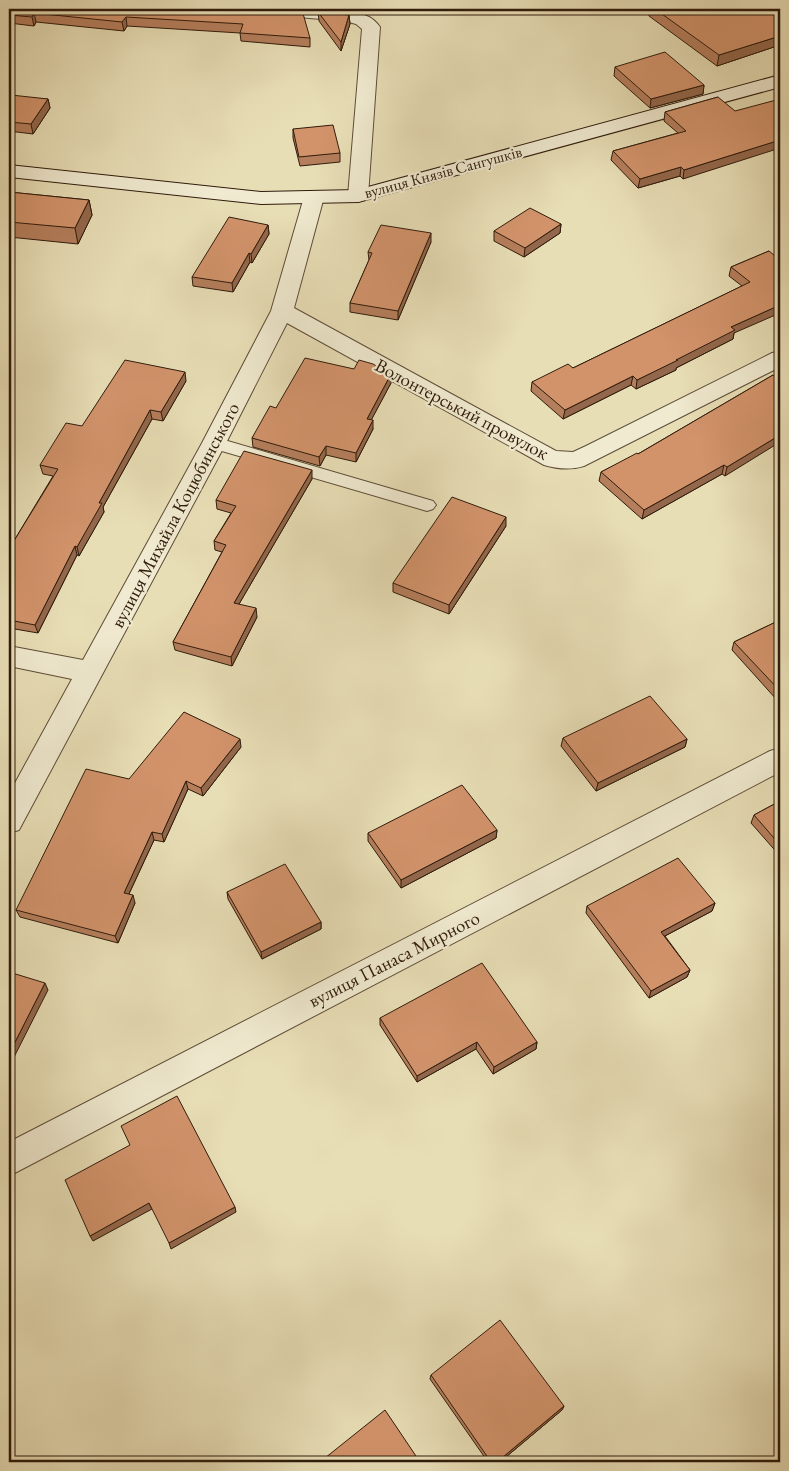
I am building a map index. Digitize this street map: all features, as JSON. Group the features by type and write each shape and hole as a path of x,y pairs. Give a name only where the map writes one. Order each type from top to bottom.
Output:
{"street":[{"path":"262,9 345,16 362,20 371,27 358,196"},
{"name":"вулиця Князів Сангушків","path":"9,171 261,198 358,196 780,81"},
{"name":"вулиця Михайла Коцюбинського","path":"9,821 214,443 282,311 314,197"},
{"name":"Волонтерський провулок","path":"282,311 552,459 576,460 780,358"},
{"path":"9,656 90,672"},
{"name":"вулиця Панаса Мирного","path":"9,1160 780,759"}],"lane":[{"path":"214,443 427,505"}],"building":[{"path":"9,9 302,10 310,38 240,33 243,24 126,17 122,22 34,13 32,17 9,15"},
{"path":"655,9 780,9 780,36 719,55"},
{"path":"318,12 349,15 341,42"},
{"path":"665,52 704,85 651,99 615,67"},
{"path":"11,95 48,99 31,124 9,122 9,97"},
{"path":"718,97 735,111 780,99 780,140 684,170 681,167 640,179 613,151 686,131 665,112"},
{"path":"333,125 340,153 299,157 293,129"},
{"path":"9,192 89,200 75,228 9,222"},
{"path":"530,208 561,224 525,248 494,231"},
{"path":"229,217 268,225 232,283 192,277"},
{"path":"381,225 431,233 398,311 350,303 372,253 368,252"},
{"path":"769,251 780,260 780,305 731,327 735,330 637,380 633,376 565,410 532,382 568,364 573,368 750,282 731,267"},
{"path":"305,358 354,369 359,360 373,364 391,374 367,419 373,420 356,453 326,446 319,457 252,438 270,406 276,408"},
{"path":"125,360 185,372 161,412 150,410 99,503 102,503 77,547 75,546 35,625 9,620 9,549 58,469 40,465 66,423 82,426"},
{"path":"773,375 777,378 780,376 780,435 727,467 724,465 644,510 601,472 638,454"},
{"path":"244,451 312,470 234,603 256,608 231,657 173,642 226,545 214,541 236,506 216,500"},
{"path":"452,497 506,517 449,605 393,583"},
{"path":"780,620 780,691 734,642"},
{"path":"650,696 687,739 598,783 563,738"},
{"path":"184,712 240,739 201,788 186,781 162,834 152,832 124,893 133,895 115,936 16,910 86,769 129,779"},
{"path":"462,785 497,830 401,880 368,833"},
{"path":"780,801 780,845 754,815"},
{"path":"678,858 715,903 661,932 690,970 651,991 587,906"},
{"path":"285,864 321,922 261,952 227,892"},
{"path":"482,963 537,1042 494,1067 477,1042 417,1076 380,1018"},
{"path":"9,972 45,983 9,1054"},
{"path":"177,1096 235,1207 169,1243 149,1203 90,1236 65,1180 130,1145 121,1126"},
{"path":"500,1320 564,1406 497,1462 491,1462 431,1375"},
{"path":"385,1410 420,1462 320,1462"}]}
